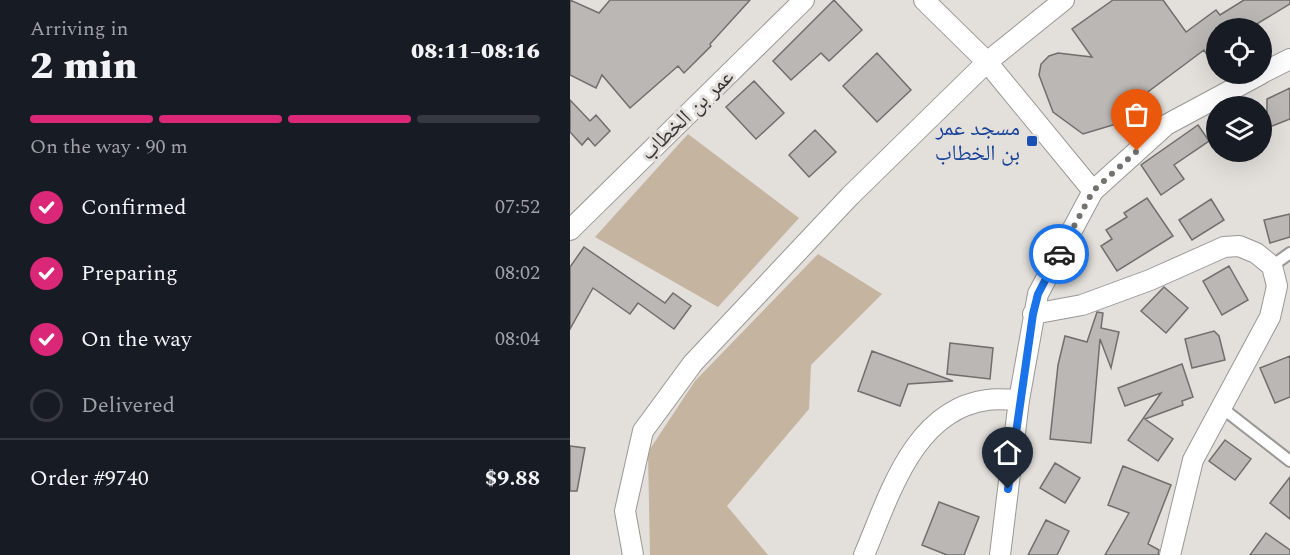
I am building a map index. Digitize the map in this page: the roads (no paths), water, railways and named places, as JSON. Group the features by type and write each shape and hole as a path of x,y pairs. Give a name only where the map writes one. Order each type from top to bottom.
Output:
{"street":[{"name":"عمر بن الخطاب","path":"570,230 804,0"},
{"path":"924,0 987,62 1093,191"},
{"path":"633,555 625,512 643,431 693,363 850,196 987,62 1064,0"},
{"path":"1272,67 1290,58"},
{"path":"1000,555 1019,400 1038,294 1093,191 1166,125 1241,84"},
{"path":"1033,314 1082,305 1150,280 1224,247 1239,246 1256,253 1272,266 1277,286 1270,317 1193,460 1170,555"},
{"path":"864,555 897,477 926,432 952,412 986,400 1019,400"}],"lane":[{"path":"1272,266 1290,253"},
{"path":"1222,408 1290,461"}],"place":[{"name":"مسجد عمر بن الخطاب","path":"1032,141"}]}
